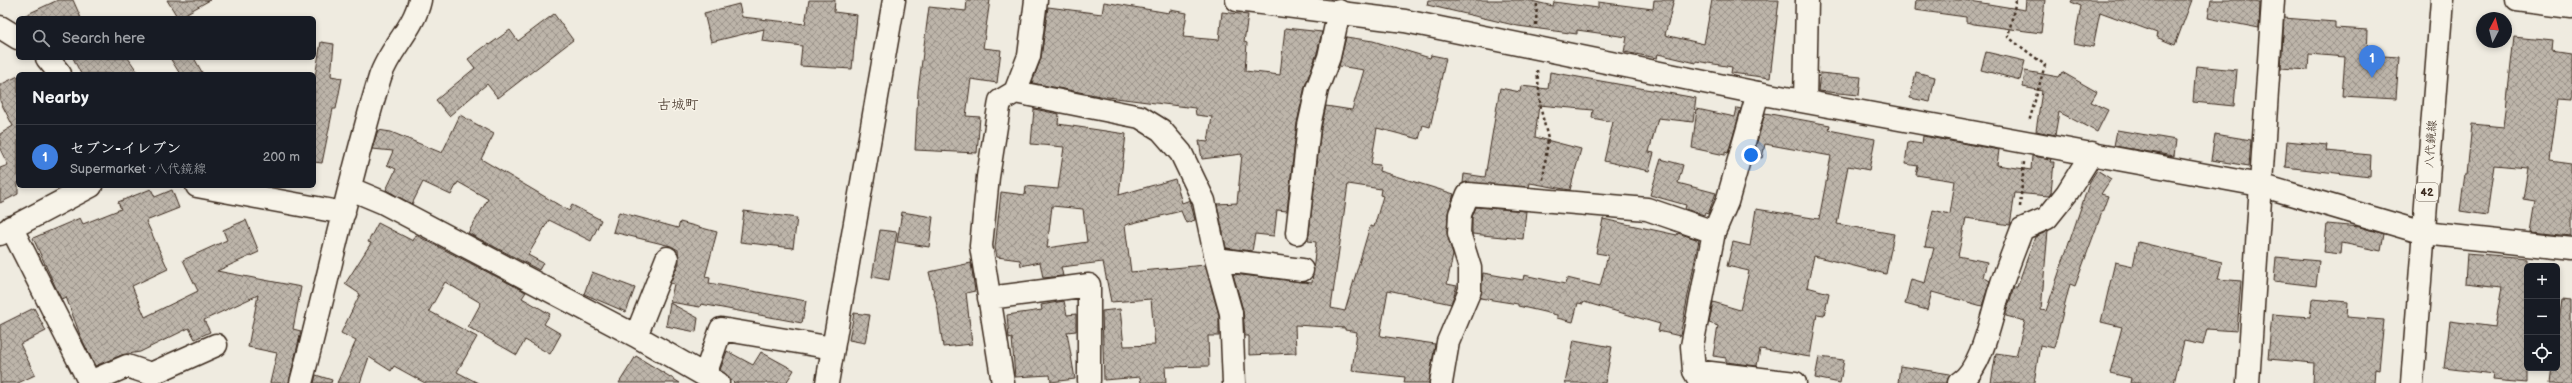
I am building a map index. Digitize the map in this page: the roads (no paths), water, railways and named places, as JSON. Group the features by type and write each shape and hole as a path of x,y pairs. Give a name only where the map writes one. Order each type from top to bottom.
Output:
{"street":[{"path":"301,383 351,189 367,120 381,74 417,15 420,0"},
{"path":"827,383 894,0"},
{"path":"1003,383 981,246 988,177 1000,101 1015,92 1029,56 1036,0"},
{"path":"1239,0 1339,11 1405,21 1758,93 2260,185 2424,232 2572,249"},
{"path":"1805,101 1807,0"},
{"path":"2248,383 2273,0"},
{"name":"八代鏡線","path":"2412,383 2442,0"},
{"path":"2517,0 2572,6"},
{"path":"1297,233 1309,126 1318,89 1329,57 1339,11"},
{"path":"0,26 16,37"},
{"path":"49,60 58,72"},
{"path":"1015,92 1140,117 1161,130 1181,153 1204,201 1216,259 1230,313 1234,383"},
{"path":"1758,93 1727,202 1714,232 1692,346 1698,377 1795,383"},
{"path":"1959,383 1966,379 1982,350 2001,287 2022,229 2047,218 2067,193 2092,153"},
{"path":"87,188 6,230 90,382 127,366 151,374 216,345"},
{"path":"208,188 344,213"},
{"path":"351,189 382,202 636,336 711,379 722,329 833,348"},
{"path":"1442,383 1448,342 1470,290 1470,268 1459,233 1460,214 1468,194 1647,209 1714,232"},
{"path":"636,336 667,258"},
{"path":"1216,259 1302,270"},
{"path":"990,298 1088,285 1089,381"}],"place":[{"name":"セブン-イレブン","path":"2372,78"}],"district":[{"name":"古城町","path":"678,104"}]}
